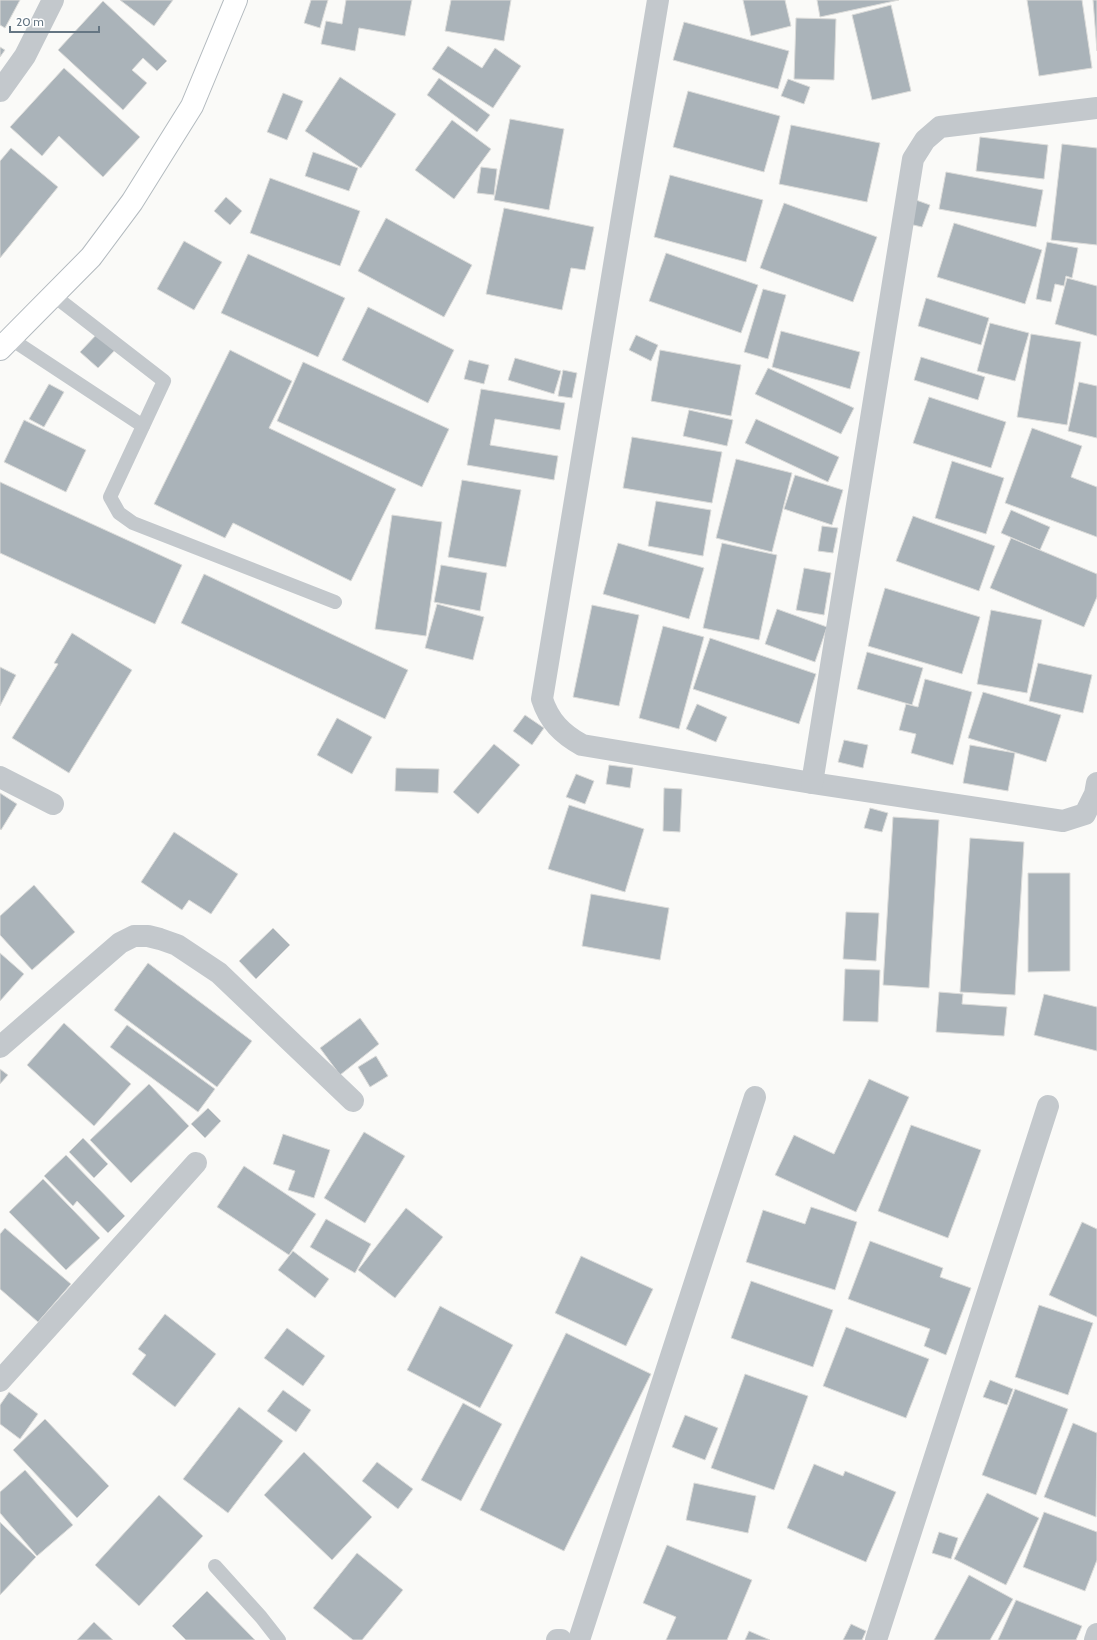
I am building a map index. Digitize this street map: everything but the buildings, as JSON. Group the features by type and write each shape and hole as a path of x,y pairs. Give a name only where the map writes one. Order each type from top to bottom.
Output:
{"main road":[{"path":"6,344 91,257 132,202 192,106 236,0"}],"street":[{"path":"0,91 25,56 53,0"},
{"path":"658,0 542,700 547,713 567,737 582,744 812,783 1063,821 1085,814 1095,794 1097,783"},
{"path":"812,783 913,159 925,140 940,127 1097,108"},
{"path":"0,777 53,804"},
{"path":"0,1047 120,943 134,936 148,936 177,945 219,973 353,1101"},
{"path":"579,1640 755,1097"},
{"path":"876,1640 1048,1106"},
{"path":"0,1381 196,1163"},
{"path":"1095,1640 1097,1634"}],"lane":[{"path":"53,295 164,381 110,497 119,513 134,523 335,602"},
{"path":"6,344 143,426"},
{"path":"215,1566 279,1640"}]}
